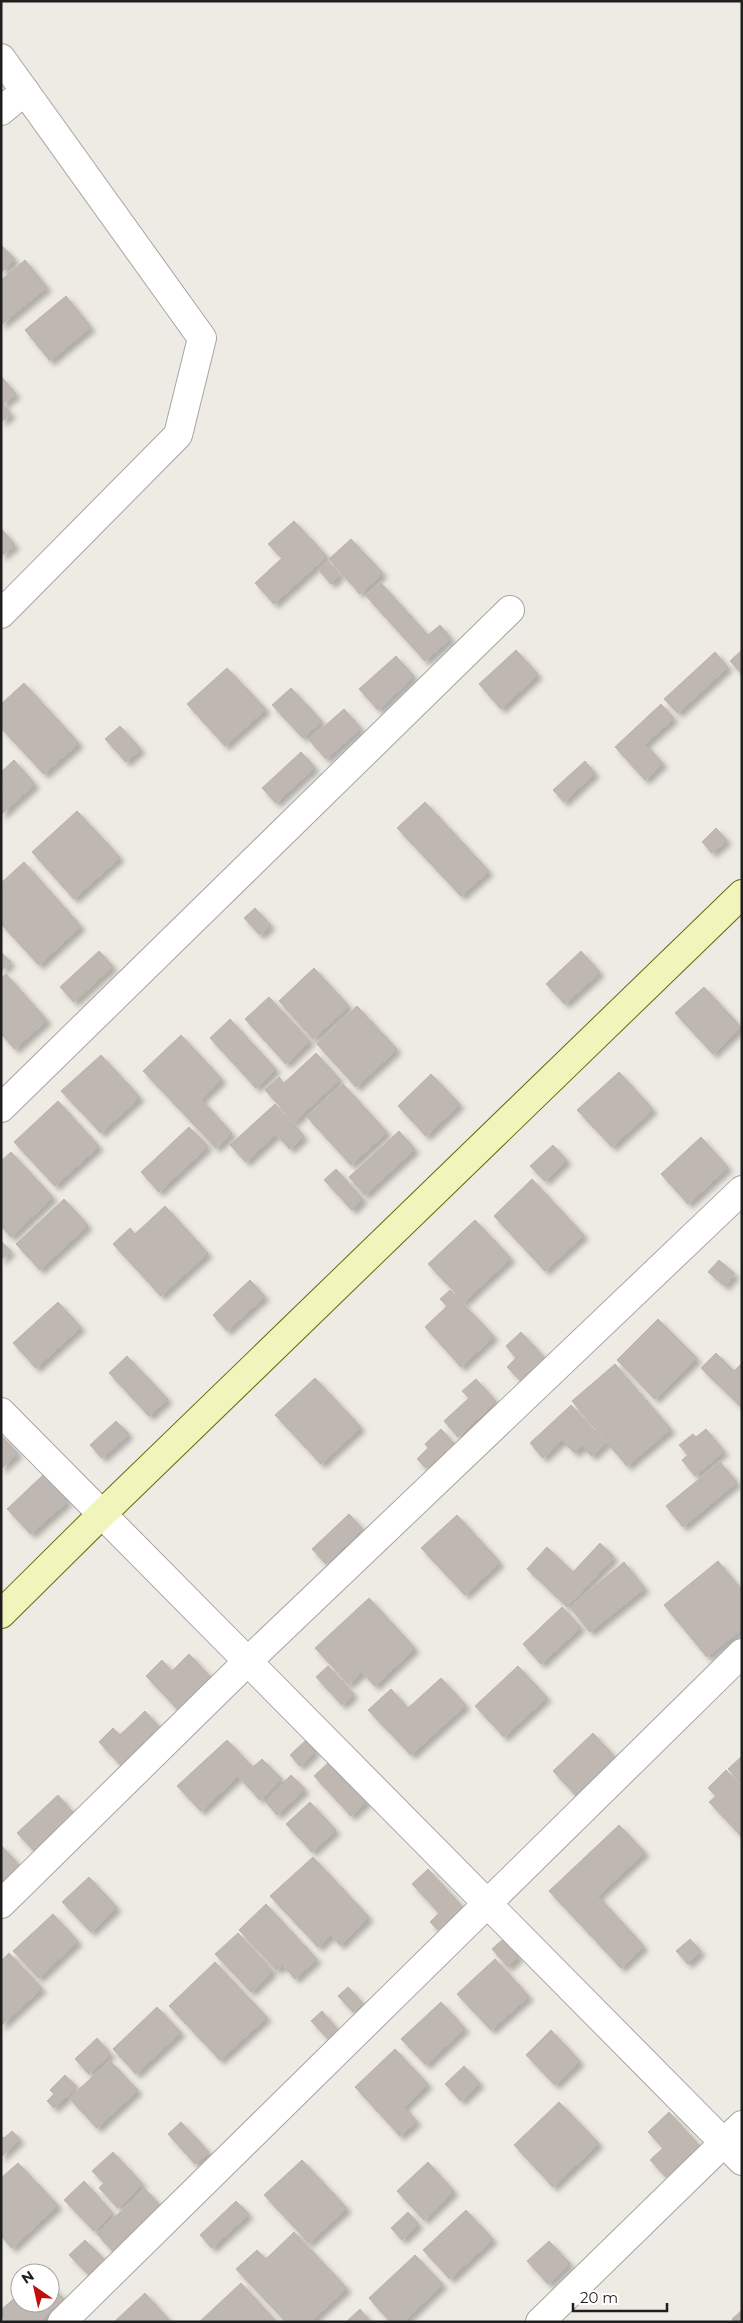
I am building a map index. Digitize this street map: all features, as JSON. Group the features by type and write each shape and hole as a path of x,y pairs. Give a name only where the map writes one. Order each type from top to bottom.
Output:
{"street":[{"path":"1,58 202,338 178,435 1,614"},
{"path":"1,112 25,91"},
{"path":"1,1108 510,610"},
{"path":"1,1614 742,894"},
{"path":"1,1904 248,1661 742,1190"},
{"path":"1,1412 487,1903 732,2133 742,2161"},
{"path":"62,2322 742,1653"},
{"path":"540,2322 732,2133"}],"building":[{"path":"1,245 15,259 1,273"},
{"path":"25,260 47,287 1,325 1,280"},
{"path":"66,296 91,327 50,361 25,330"},
{"path":"1,376 16,394 3,404 11,414 1,422"},
{"path":"294,521 327,556 274,604 255,583 282,558 268,544"},
{"path":"1,528 15,545 1,556"},
{"path":"351,539 383,573 360,594 329,559"},
{"path":"327,560 340,575 331,584 318,569"},
{"path":"381,583 428,635 440,625 451,638 425,661 366,596"},
{"path":"516,650 538,674 501,709 479,684"},
{"path":"742,650 742,674 730,661"},
{"path":"715,652 728,667 678,713 664,699"},
{"path":"396,656 414,676 378,710 359,689"},
{"path":"227,668 266,709 225,746 187,704"},
{"path":"24,683 79,743 44,774 1,728 1,704"},
{"path":"291,688 322,721 303,738 272,705"},
{"path":"661,704 674,718 645,744 663,763 645,780 615,747"},
{"path":"344,709 361,728 326,759 309,740"},
{"path":"120,726 141,749 126,762 105,739"},
{"path":"301,752 315,767 276,803 262,788"},
{"path":"14,760 35,784 1,815 3,785 1,772"},
{"path":"585,761 595,773 564,802 553,790"},
{"path":"425,802 489,871 461,896 397,828"},
{"path":"77,811 120,857 74,899 32,852"},
{"path":"716,828 727,840 712,853 702,842"},
{"path":"24,862 81,926 39,965 1,924 1,883"},
{"path":"255,908 271,925 260,935 244,918"},
{"path":"99,951 113,966 74,1002 60,987"},
{"path":"581,951 600,972 565,1004 546,984"},
{"path":"1,952 11,962 1,971"},
{"path":"314,968 349,1006 313,1039 279,1001"},
{"path":"6,974 47,1020 15,1049 1,1034 1,978"},
{"path":"704,987 741,1027 713,1054 675,1013"},
{"path":"269,997 310,1041 286,1064 245,1019"},
{"path":"357,1006 397,1049 356,1087 317,1044"},
{"path":"230,1019 276,1069 256,1088 210,1038"},
{"path":"181,1035 222,1079 201,1099 232,1133 216,1148 143,1071"},
{"path":"316,1053 340,1079 294,1122 265,1090 279,1077 284,1083"},
{"path":"101,1055 140,1097 101,1133 61,1091"},
{"path":"619,1072 653,1109 612,1147 577,1110"},
{"path":"431,1074 460,1104 426,1136 398,1106"},
{"path":"343,1084 387,1132 351,1165 307,1117"},
{"path":"58,1101 99,1146 55,1186 14,1142"},
{"path":"275,1104 304,1136 290,1149 276,1134 246,1162 230,1145"},
{"path":"189,1127 208,1146 159,1192 141,1172"},
{"path":"399,1131 415,1149 365,1195 349,1177"},
{"path":"701,1137 728,1167 688,1204 661,1174"},
{"path":"553,1145 567,1160 545,1181 530,1166"},
{"path":"11,1152 53,1197 11,1237 1,1226 1,1161"},
{"path":"336,1169 363,1199 352,1210 324,1180"},
{"path":"532,1179 584,1235 545,1271 494,1216"},
{"path":"64,1199 88,1225 40,1270 16,1244"},
{"path":"165,1206 208,1253 161,1296 113,1244 130,1228 135,1234"},
{"path":"475,1220 511,1258 464,1302 428,1264"},
{"path":"1,1241 11,1251 1,1260"},
{"path":"719,1260 735,1274 725,1286 708,1272"},
{"path":"250,1280 265,1296 227,1331 213,1315"},
{"path":"450,1290 494,1336 461,1367 425,1327 447,1306 440,1299"},
{"path":"58,1302 81,1327 36,1368 13,1343"},
{"path":"658,1319 697,1358 655,1399 617,1360"},
{"path":"521,1332 546,1359 521,1381 507,1367 516,1358 506,1346"},
{"path":"716,1353 734,1371 742,1363 742,1408 701,1368"},
{"path":"127,1356 168,1399 149,1416 109,1373"},
{"path":"615,1364 671,1429 627,1466 572,1401"},
{"path":"315,1378 361,1427 321,1464 275,1415"},
{"path":"476,1379 496,1401 458,1437 444,1421 469,1398 462,1391"},
{"path":"571,1405 606,1443 592,1456 582,1446 575,1453 562,1440 543,1458 530,1443"},
{"path":"116,1421 129,1434 102,1458 90,1445"},
{"path":"441,1429 454,1443 426,1468 417,1459 428,1448 425,1444"},
{"path":"706,1429 724,1451 695,1476 682,1460 688,1455 679,1445 693,1434 696,1437"},
{"path":"1,1435 18,1453 1,1469"},
{"path":"720,1462 737,1482 683,1527 666,1506"},
{"path":"43,1475 68,1501 31,1534 7,1509"},
{"path":"349,1514 363,1529 326,1564 312,1549"},
{"path":"457,1515 500,1562 465,1595 421,1548"},
{"path":"600,1543 614,1557 567,1607 527,1569 547,1547 573,1572"},
{"path":"718,1561 742,1590 742,1629 707,1657 664,1605"},
{"path":"624,1562 645,1588 590,1632 570,1607"},
{"path":"369,1598 415,1648 375,1686 362,1672 349,1684 315,1648"},
{"path":"562,1607 581,1627 541,1664 523,1644"},
{"path":"189,1654 212,1678 178,1710 146,1676 162,1660 172,1671"},
{"path":"328,1666 354,1694 342,1705 316,1677"},
{"path":"518,1666 547,1697 504,1737 475,1706"},
{"path":"441,1678 466,1705 411,1755 368,1710 391,1689 408,1708"},
{"path":"145,1711 165,1733 125,1770 99,1742 113,1728 120,1735"},
{"path":"593,1733 617,1759 577,1797 553,1771"},
{"path":"227,1740 253,1767 262,1759 282,1779 260,1800 238,1776 201,1811 177,1786"},
{"path":"306,1740 316,1751 300,1766 290,1755"},
{"path":"742,1756 742,1784 728,1769"},
{"path":"330,1761 367,1801 351,1816 314,1776"},
{"path":"726,1770 742,1787 742,1837 709,1802 716,1796 708,1788"},
{"path":"291,1775 305,1789 277,1815 265,1801"},
{"path":"58,1795 77,1817 37,1854 17,1833"},
{"path":"310,1802 336,1830 312,1852 286,1824"},
{"path":"619,1825 645,1852 598,1896 644,1946 621,1968 549,1891"},
{"path":"1,1845 21,1867 1,1885"},
{"path":"313,1857 369,1917 340,1945 331,1935 318,1947 270,1896"},
{"path":"428,1869 463,1907 438,1930 430,1922 439,1913 412,1884"},
{"path":"89,1877 117,1907 91,1932 62,1902"},
{"path":"266,1904 317,1959 295,1979 283,1965 277,1970 239,1930"},
{"path":"53,1914 78,1941 39,1978 13,1951"},
{"path":"238,1933 273,1971 251,1992 215,1954"},
{"path":"503,1939 519,1956 508,1967 492,1949"},
{"path":"690,1939 701,1951 688,1964 676,1951"},
{"path":"9,1953 42,1988 1,2026 1,1961"},
{"path":"495,1959 529,1996 491,2030 457,1994"},
{"path":"215,1962 267,2017 220,2060 169,2006"},
{"path":"348,1987 363,2003 353,2012 338,1996"},
{"path":"441,2002 465,2028 426,2065 401,2039"},
{"path":"157,2007 181,2032 136,2074 113,2049"},
{"path":"322,2011 339,2031 329,2040 311,2021"},
{"path":"551,2030 580,2061 555,2085 526,2055"},
{"path":"97,2038 111,2054 89,2074 75,2059"},
{"path":"395,2049 428,2084 404,2107 417,2121 400,2136 355,2087"},
{"path":"110,2061 138,2090 97,2128 69,2098"},
{"path":"464,2066 480,2083 461,2101 445,2084"},
{"path":"65,2075 77,2087 54,2108 47,2101 54,2094 50,2090"},
{"path":"559,2102 599,2143 553,2187 514,2145"},
{"path":"669,2112 700,2146 666,2177 650,2160 663,2148 648,2132"},
{"path":"181,2122 209,2152 195,2164 168,2134"},
{"path":"12,2131 20,2139 1,2157 1,2136 4,2138"},
{"path":"113,2152 143,2184 118,2208 99,2188 104,2183 92,2171"},
{"path":"302,2160 347,2208 309,2243 264,2195"},
{"path":"428,2162 454,2191 424,2220 397,2191"},
{"path":"18,2163 58,2205 12,2248 1,2236 1,2178"},
{"path":"84,2181 113,2213 94,2231 64,2200"},
{"path":"145,2189 162,2207 114,2253 97,2234"},
{"path":"236,2201 249,2214 212,2248 200,2235"},
{"path":"466,2210 493,2239 450,2279 423,2250"},
{"path":"408,2212 419,2224 402,2240 391,2228"},
{"path":"294,2232 347,2288 310,2322 286,2322 236,2269 257,2250 266,2259"},
{"path":"85,2240 105,2260 89,2275 69,2255"},
{"path":"549,2241 570,2263 548,2284 527,2261"},
{"path":"415,2255 443,2284 403,2322 390,2322 369,2298"},
{"path":"241,2283 277,2322 199,2322"},
{"path":"145,2293 171,2322 114,2322"},
{"path":"60,2295 64,2299 60,2303"},
{"path":"10,2302 10,2313 49,2313 39,2322 6,2322 1,2316 1,2310"},
{"path":"360,2309 371,2322 346,2322"},
{"path":"742,2310 742,2322 734,2322 732,2319"}]}
